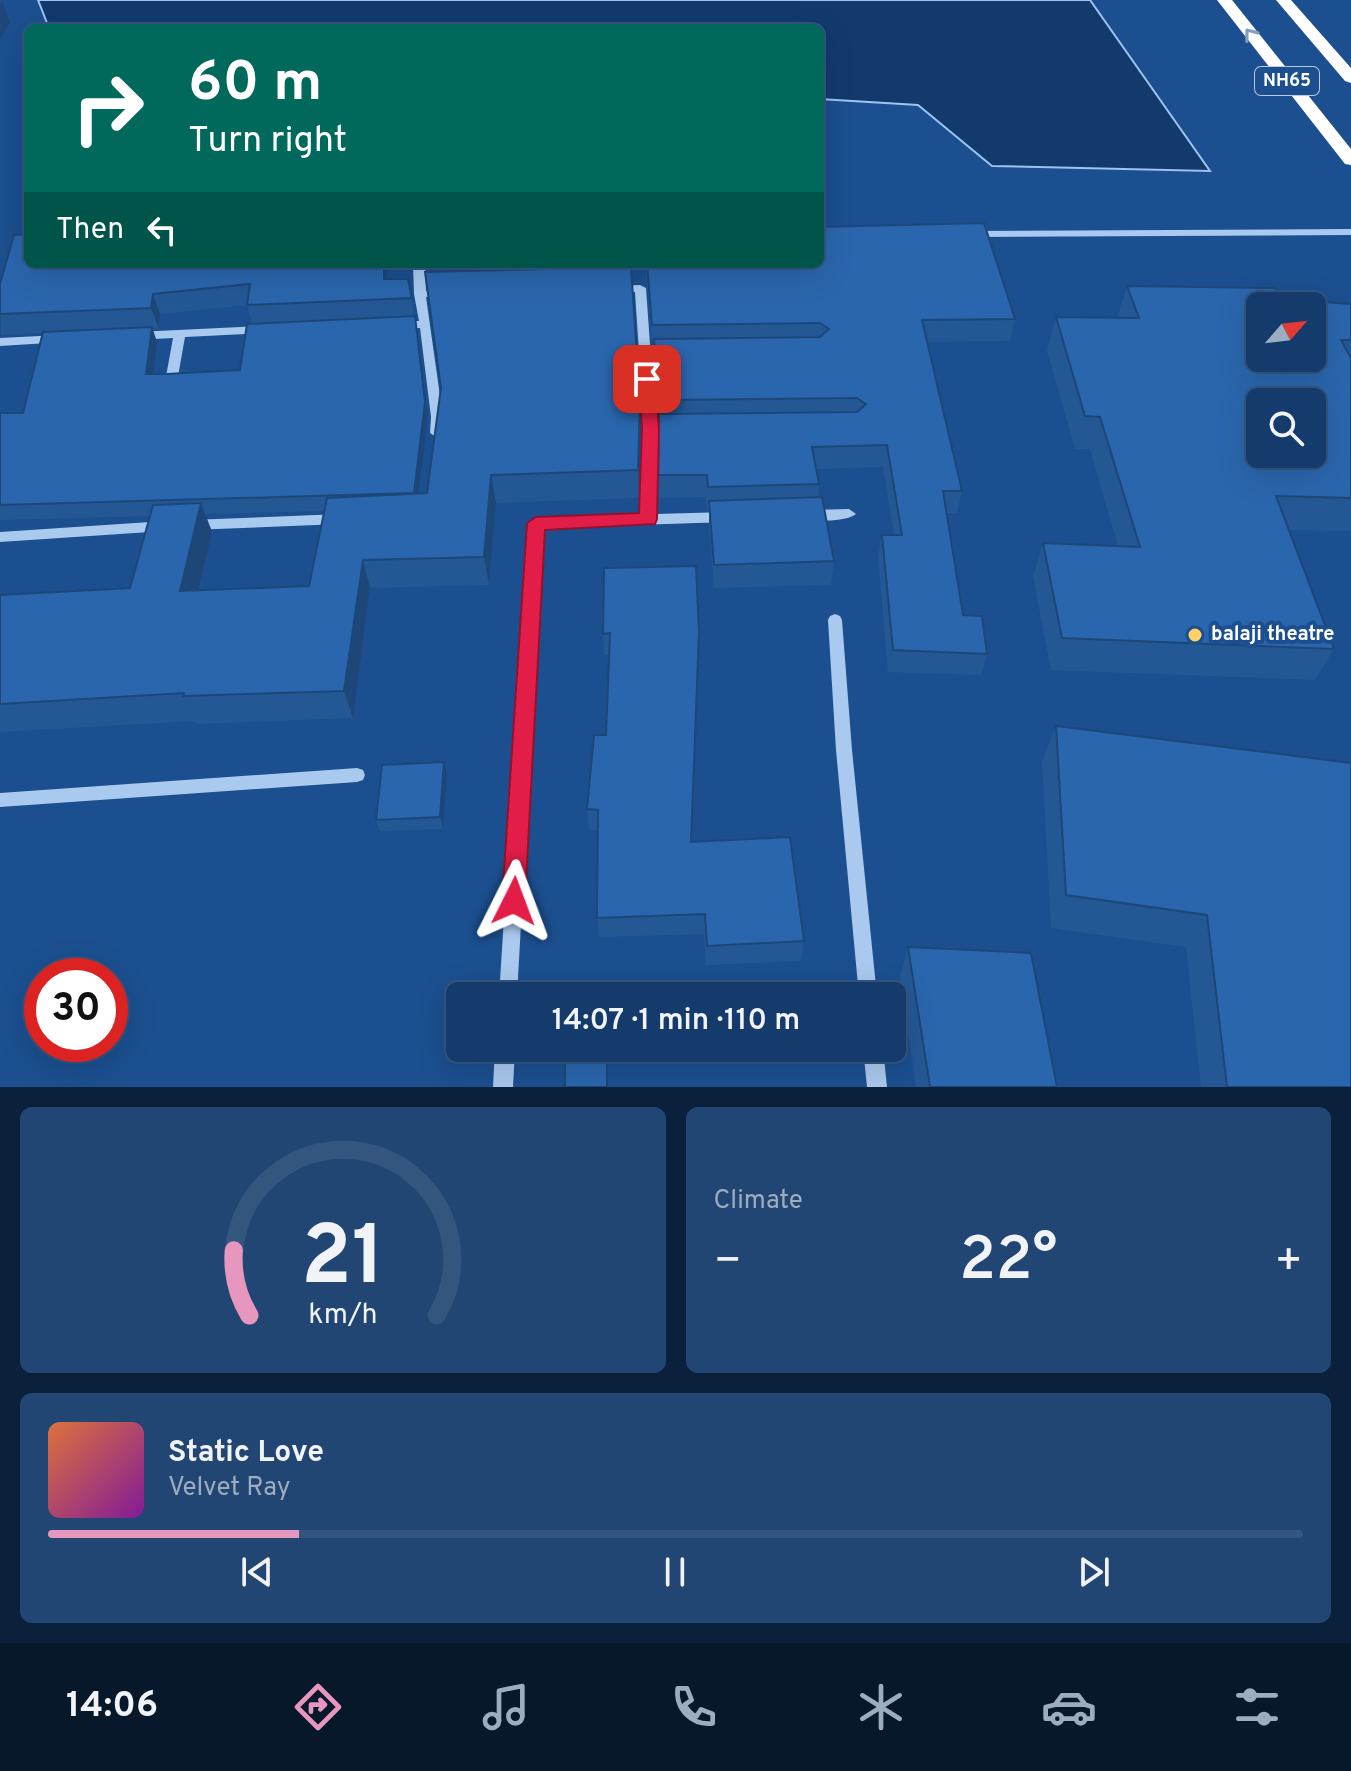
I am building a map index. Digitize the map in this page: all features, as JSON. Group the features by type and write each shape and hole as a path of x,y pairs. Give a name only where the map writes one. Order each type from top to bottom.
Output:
{"highway":[{"name":"NH65","path":"1224,0 1351,160"},
{"name":"NH65","path":"1283,0 1351,78"}],"street":[{"path":"958,234 1351,232"},
{"path":"419,268 437,417 434,445"},
{"path":"608,289 640,288 654,354 658,429 648,519"},
{"path":"420,294 451,293"},
{"path":"379,326 425,324"},
{"path":"120,336 272,330"},
{"path":"171,382 180,334"},
{"path":"0,342 75,338"},
{"path":"787,515 849,514"},
{"path":"509,982 536,523 741,517"},
{"path":"0,537 160,526 348,519"},
{"path":"835,620 867,982"},
{"path":"0,800 357,775"},
{"path":"503,1087 504,1062"},
{"path":"874,1062 877,1087"}],"water":[{"path":"38,0 1090,0 1210,171 992,166 918,105 824,99 824,24 47,24"}],"building":[{"path":"984,223 1015,319 922,320 962,491 943,491 963,615 982,616 987,654 893,650 882,535 902,535 887,445 812,447 819,484 708,487 707,475 658,475 659,414 857,412 866,404 857,398 658,400 654,339 820,337 829,329 820,323 652,325 647,268 824,268 824,227"},
{"path":"24,234 24,268 384,268 384,279 408,279 412,298 247,305 250,284 153,294 151,308 0,314 0,284 14,235"},
{"path":"458,268 542,268 542,269 458,271"},
{"path":"631,268 640,401 638,470 491,475 484,557 363,560 344,691 183,696 184,693 0,704 0,595 130,588 153,505 201,503 180,591 309,586 327,498 427,493 441,388 425,272"},
{"path":"1127,286 1275,288 1277,292 1246,292 1246,372 1326,372 1326,302 1351,304 1351,340 1341,340 1351,358 1351,498 1276,496 1334,649 1062,638 1043,543 1140,547 1100,417 1085,416 1056,317 1139,318"},
{"path":"415,316 425,402 414,493 0,505 0,413 23,413 43,332 152,327 146,374 167,374 240,370 247,324"},
{"path":"822,497 834,561 714,565 709,501"},
{"path":"696,566 699,632 691,842 790,837 804,941 707,946 705,914 597,918 598,810 587,809 594,735 606,735 610,633 603,634 604,568"},
{"path":"1056,726 1351,763 1351,1087 1227,1087 1207,915 1066,895"},
{"path":"444,762 440,817 376,820 382,765"},
{"path":"908,947 1031,953 1057,1087 930,1087"},
{"path":"565,1062 607,1062 607,1087 565,1087"}],"place":[{"name":"balaji theatre","path":"1195,635"}],"route":[{"path":"514,901 536,523 648,519 650,429 647,379"}]}
